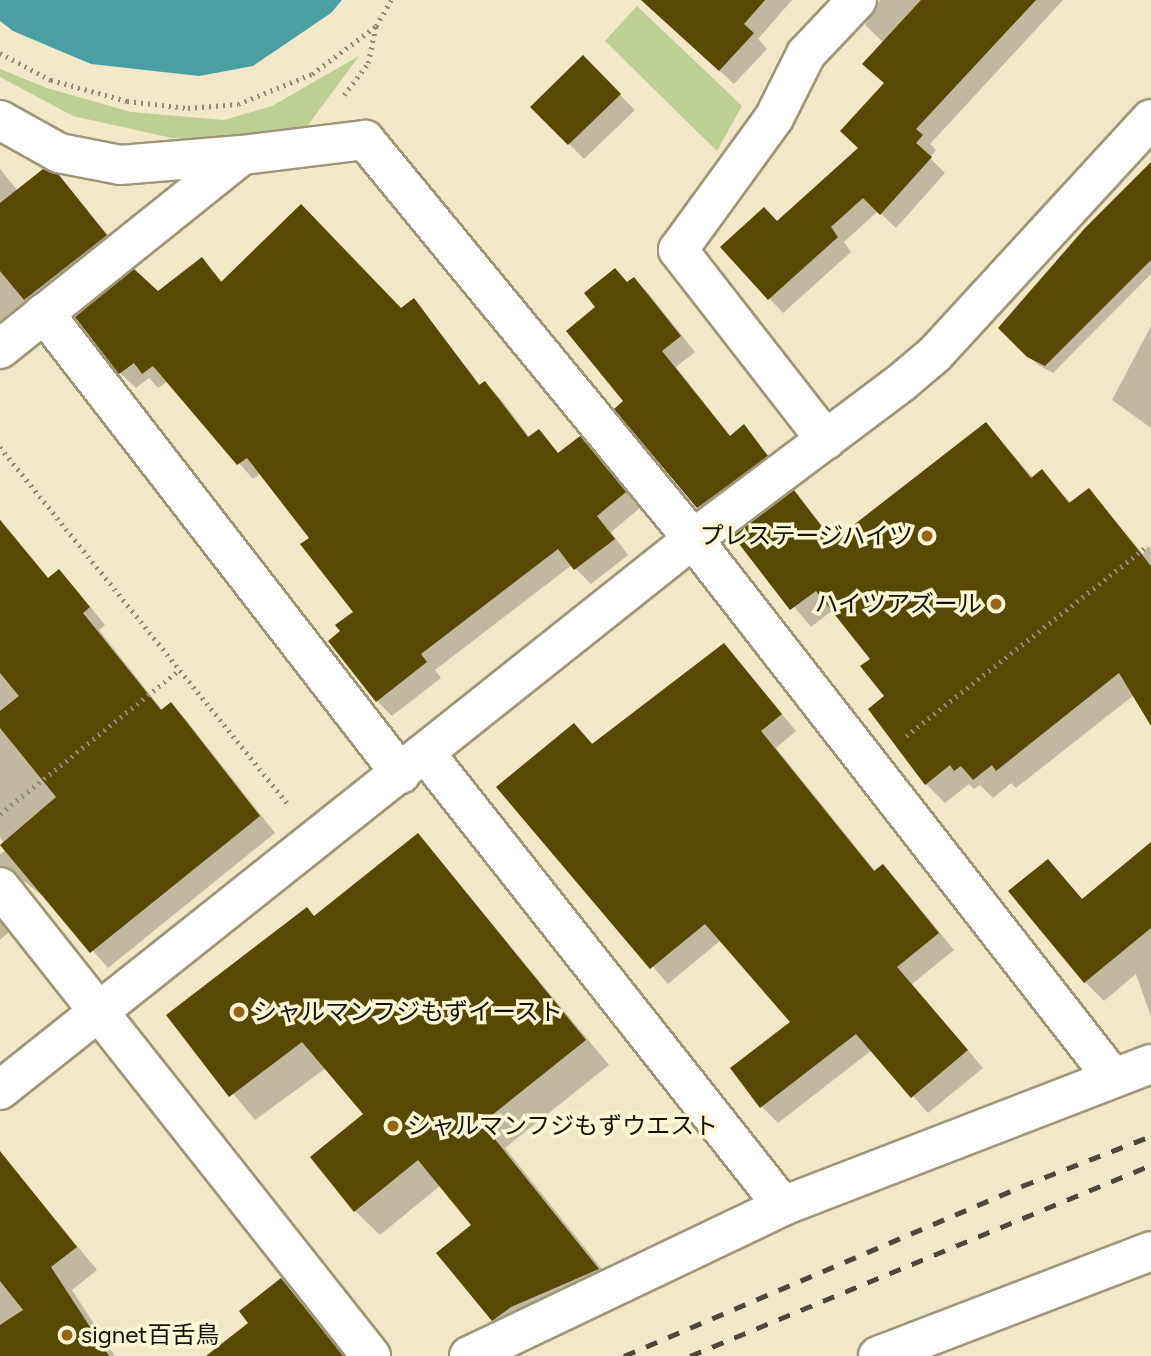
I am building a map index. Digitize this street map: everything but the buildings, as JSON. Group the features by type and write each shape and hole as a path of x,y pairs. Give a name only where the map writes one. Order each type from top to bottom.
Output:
{"street":[{"path":"826,440 678,250 774,118 806,54 857,0"},
{"path":"0,120 60,153 120,165 242,155 365,140 693,539 1114,1078"},
{"path":"0,1090 414,764 693,539 826,440 935,354 1151,120"},
{"path":"2,342 44,313 242,155"},
{"path":"44,313 414,764 783,1206"},
{"path":"0,887 371,1356"},
{"path":"469,1356 783,1206 1151,1064"},
{"path":"890,1354 1151,1251"}],"path":[{"path":"306,147 368,63 376,26 391,0"},
{"path":"0,53 51,80 127,101 188,108 238,104 312,74 376,26"},
{"path":"0,447 317,840"},
{"path":"870,765 1146,547"},
{"path":"0,814 179,670"}],"green space":[{"path":"637,6 742,106 717,151 605,41"},
{"path":"359,56 300,136 235,141 172,138 73,116 0,77 0,69 47,88 131,112 224,120 272,106"}],"water":[{"path":"0,0 342,0 331,13 253,66 199,76 91,64 13,31 0,21"}],"railway":[{"path":"624,1356 1022,1186 1151,1136"},
{"path":"690,1356 1151,1165"}],"place":[{"name":"プレステージハイツ","path":"927,536"},
{"name":"ハイツアズール","path":"996,604"},
{"name":"シャルマンフジもずイースト","path":"239,1012"},
{"name":"シャルマンフジもずウエスト","path":"393,1126"},
{"name":"signet百舌鳥","path":"67,1335"}]}
